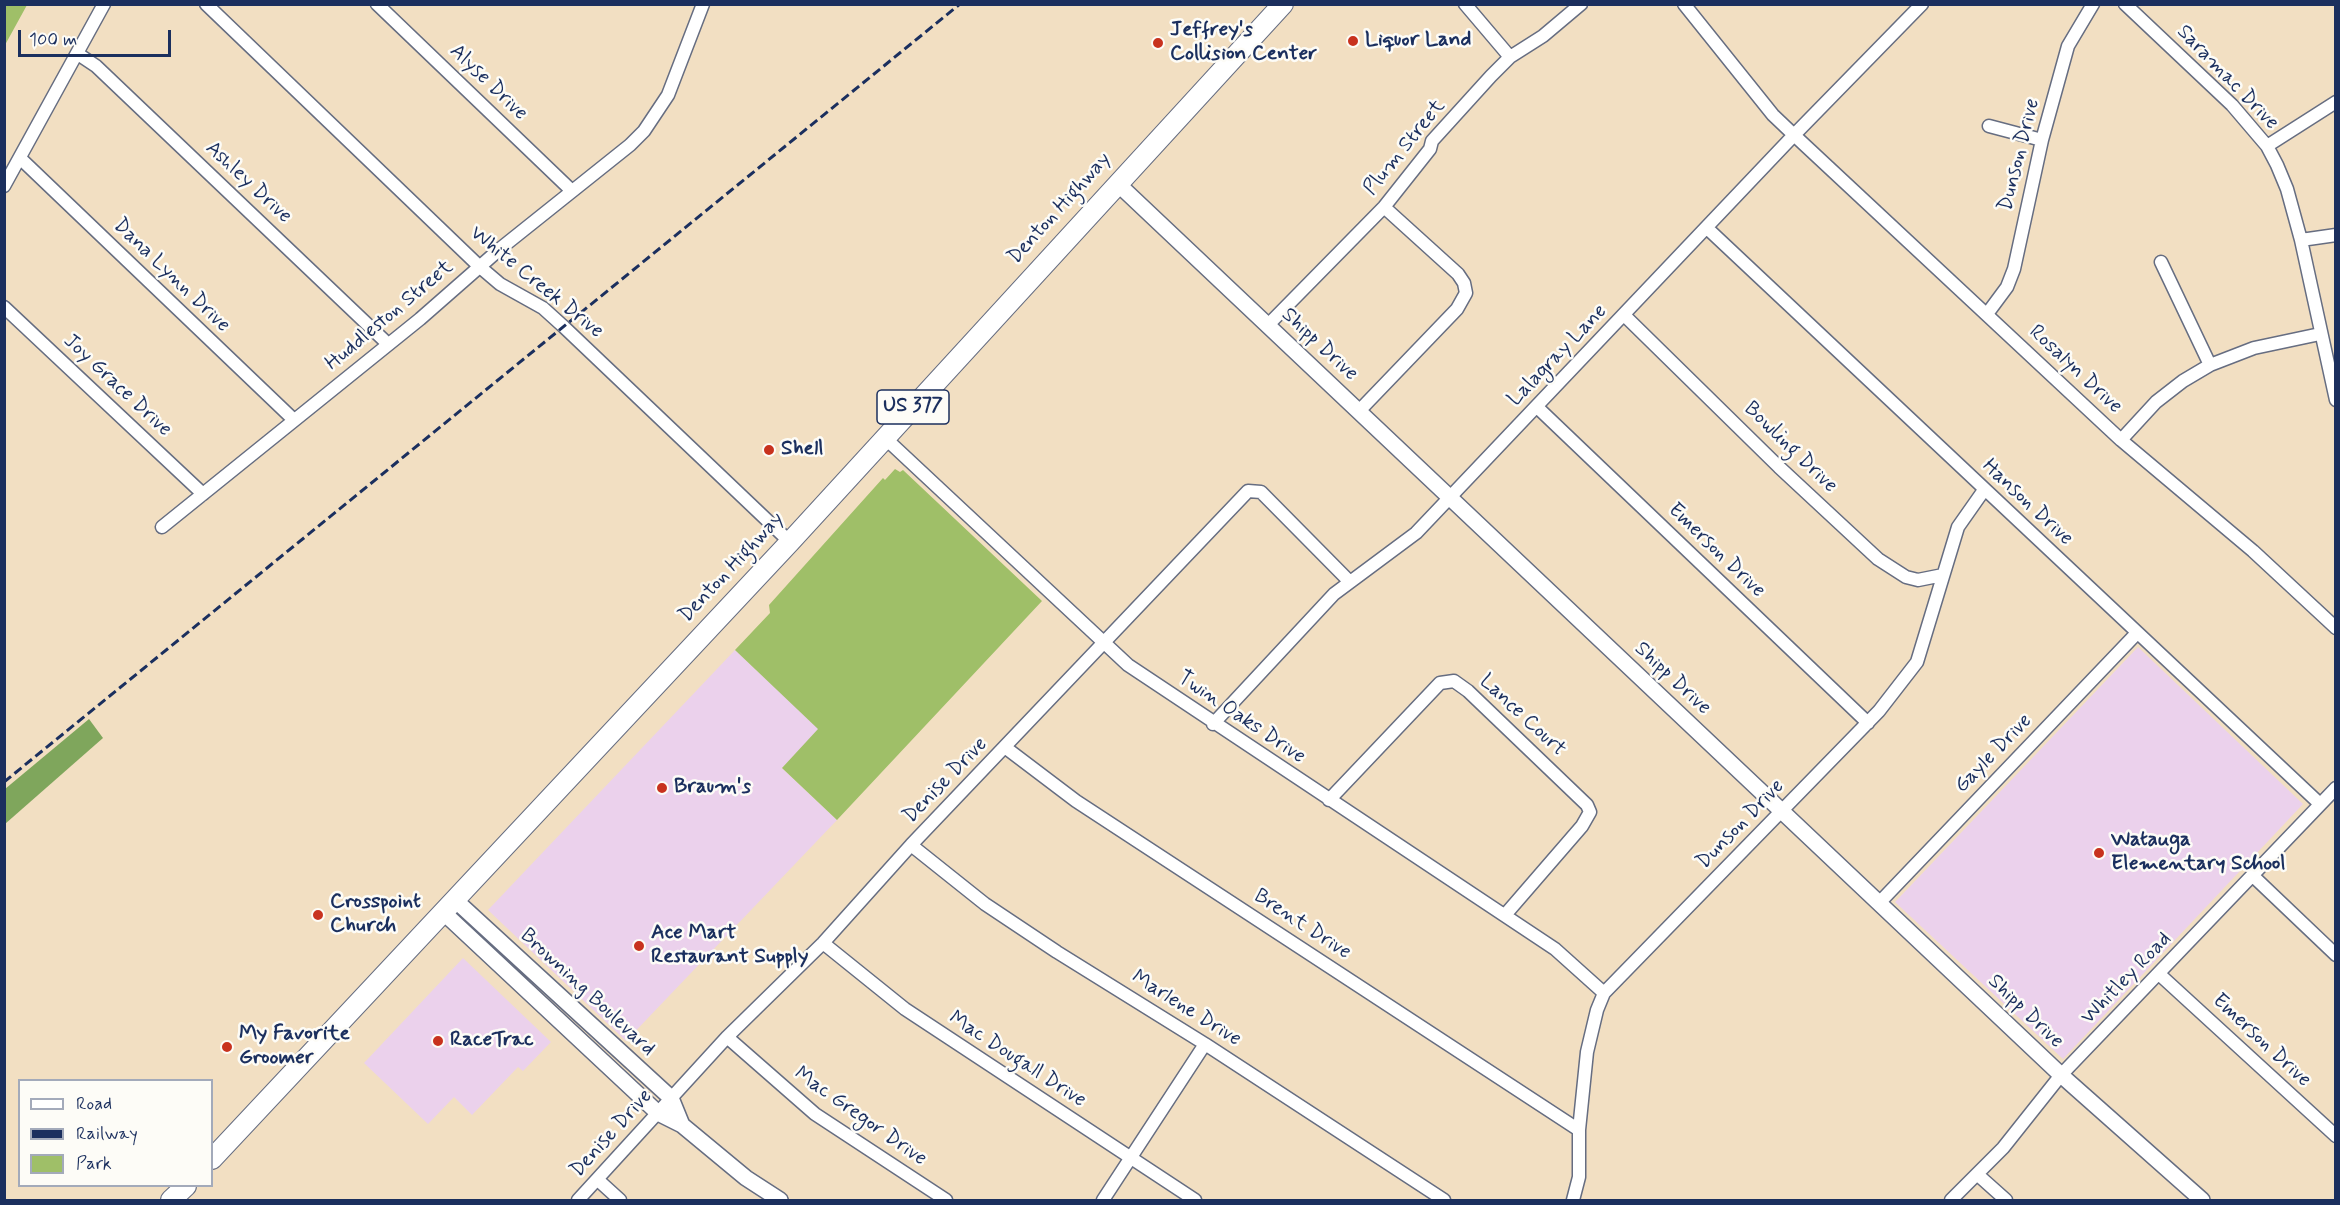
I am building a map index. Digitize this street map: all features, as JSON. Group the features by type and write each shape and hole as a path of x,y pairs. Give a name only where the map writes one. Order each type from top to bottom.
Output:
{"main road":[{"name":"Denton Highway","path":"213,1158 790,542 1282,4"},
{"path":"171,1200 184,1187"}],"street":[{"path":"4,186 21,159 104,4"},
{"name":"White Creek Drive","path":"206,4 480,267 500,284 543,308 790,542"},
{"name":"Alyse Drive","path":"377,4 572,191"},
{"name":"Huddleston Street","path":"162,528 644,131 678,75 703,4"},
{"path":"1465,4 1510,57"},
{"name":"Plum Street","path":"1268,325 1384,207 1430,150 1432,141 1510,57 1543,36 1581,4"},
{"name":"Rosalyn Drive","path":"1684,4 1773,115 2121,440 2253,551 2336,627"},
{"name":"Lalagray Lane","path":"1213,724 1334,594 1349,581 1400,547 1450,498 1708,229 1794,135 1922,4"},
{"name":"Dunson Drive","path":"1987,314 2007,287 2014,269 2042,140 2068,46 2093,4"},
{"name":"Saramac Drive","path":"2125,4 2218,91 2267,146 2288,189 2336,400"},
{"name":"Ashley Drive","path":"78,54 105,74 388,344"},
{"path":"2267,146 2336,102"},
{"path":"1989,126 2042,140"},
{"name":"Dana Lynn Drive","path":"21,159 294,420"},
{"name":"Shipp Drive","path":"1118,183 1880,902 2061,1076 2202,1200"},
{"path":"1359,411 1457,309 1466,293 1464,283 1458,274 1384,207"},
{"name":"Hanson Drive","path":"1708,229 2320,804"},
{"path":"2301,240 2336,236"},
{"path":"2161,262 2210,365"},
{"name":"Joy Grace Drive","path":"4,307 203,494"},
{"name":"Bowling Drive","path":"1624,315 1779,467 1878,559 1906,577 1918,580 1943,575"},
{"path":"2121,440 2156,402 2183,381 2210,365 2254,348 2320,334"},
{"name":"Emerson Drive","path":"1537,407 1868,723"},
{"name":"Twin Oaks Drive","path":"885,438 1128,665 1213,724 1555,949 1604,993"},
{"name":"Dunson Drive","path":"1573,1200 1579,1176 1579,1130 1587,1052 1597,1010 1604,993 1868,723 1917,662 1958,527 1984,490"},
{"name":"Denise Drive","path":"579,1200 727,1037 823,943 911,845 1006,748 1248,491 1261,492 1349,581"},
{"name":"Gayle Drive","path":"1880,902 2137,633"},
{"name":"Lance Court","path":"1329,800 1440,682 1454,681 1468,691 1587,805 1590,812 1582,826 1504,915"},
{"name":"Brent Drive","path":"1006,748 1076,801 1579,1130"},
{"name":"Whitley Road","path":"1951,1200 1978,1175 2061,1076 2336,788"},
{"name":"Marlene Drive","path":"911,845 985,903 1057,952 1205,1044 1444,1200"},
{"path":"2253,876 2336,955"},
{"name":"Browning Boulevard","path":"449,905 553,990 670,1098 682,1125"},
{"name":"Browning Boulevard","path":"449,905 540,1004 658,1113 682,1125 746,1178 780,1200"},
{"name":"Mac Dougall Drive","path":"823,943 905,1009 1195,1200"},
{"name":"Emerson Drive","path":"2160,974 2336,1136"},
{"path":"540,1004 553,990"},
{"name":"Mac Gregor Drive","path":"727,1037 815,1114 946,1200"},
{"path":"1103,1200 1205,1044"},
{"path":"1978,1175 2006,1200"},
{"path":"598,1180 620,1200"}],"shaded area":[{"name":"Watauga Elementary School","path":"2138,647 2303,804 2063,1059 1895,902"},
{"path":"735,650 819,729 782,768 837,820 626,1041 488,910"},
{"path":"463,958 551,1042 523,1071 518,1067 472,1115 454,1097 428,1124 364,1063"}],"green space":[{"path":"4,5 27,5 5,45"},
{"path":"895,469 900,472 903,470 1042,601 837,820 782,768 818,729 735,650 770,613 769,605 883,478 885,480"},
{"path":"89,719 103,738 5,824 5,789"}],"railway":[{"path":"4,782 960,4"}],"place":[{"name":"Liquor Land","path":"1353,41"},
{"name":"Jeffrey's Collision Center","path":"1158,43"},
{"name":"Shell","path":"769,450"},
{"name":"Braum's","path":"662,788"},
{"name":"Watauga Elementary School","path":"2099,853"},
{"name":"Crosspoint Church","path":"318,915"},
{"name":"Ace Mart Restaurant Supply","path":"639,946"},
{"name":"RaceTrac","path":"438,1041"},
{"name":"My Favorite Groomer","path":"227,1047"}]}
